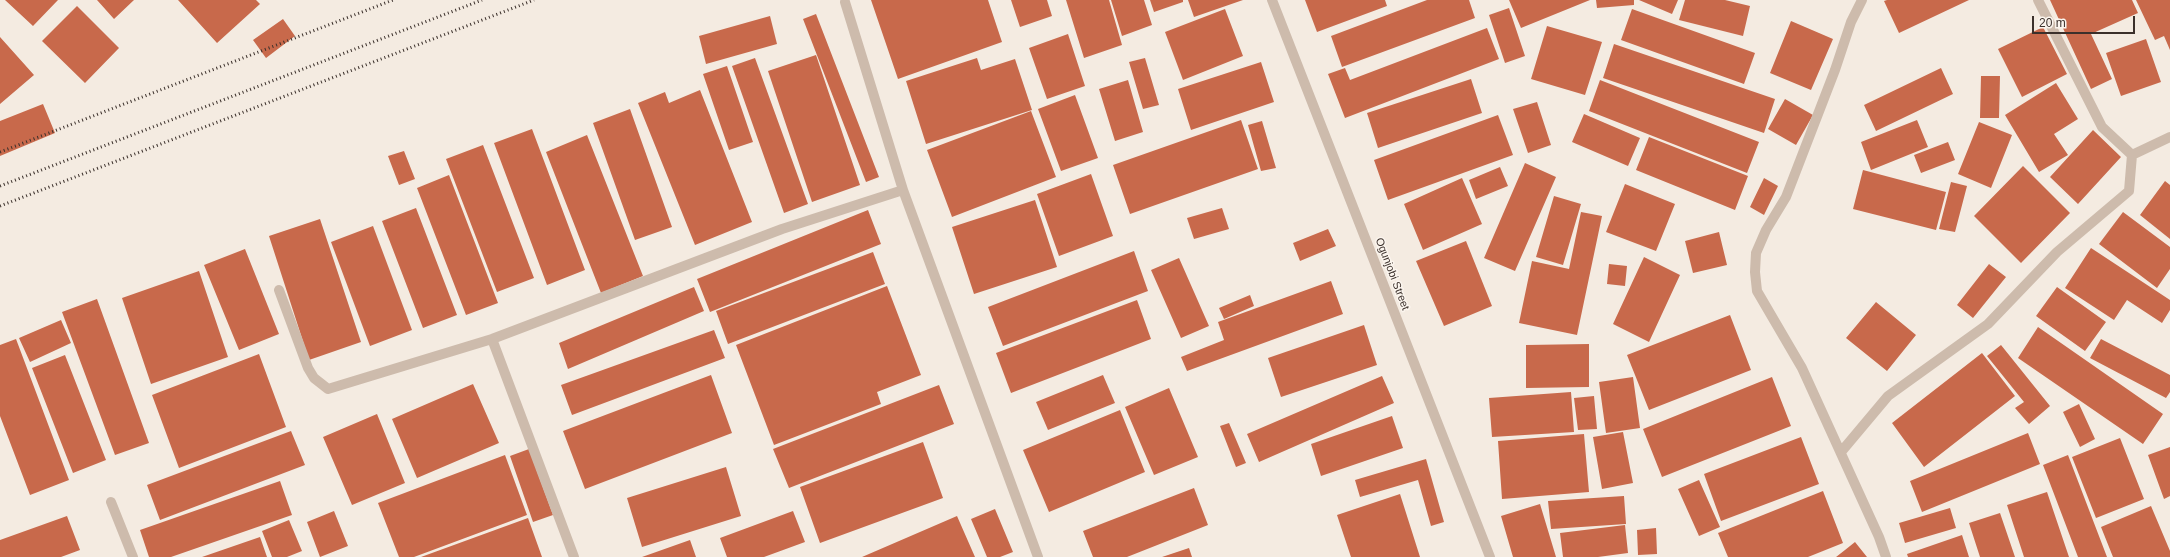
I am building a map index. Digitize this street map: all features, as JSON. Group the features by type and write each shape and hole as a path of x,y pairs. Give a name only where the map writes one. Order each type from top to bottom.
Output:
{"street":[{"name":"Ogunjobi Street","path":"1272,0 1490,557"},
{"path":"1862,0 1851,22 1835,70 1786,197 1766,230 1756,253 1755,272 1757,291 1802,368 1879,537 1886,557"},
{"path":"2038,0 2102,126 2132,155"},
{"path":"845,2 903,190 1038,557"},
{"path":"2132,155 2170,137"},
{"path":"1841,452 1888,396 1988,324 2057,252 2129,191 2132,155"},
{"path":"280,290 308,368 314,378 328,389 492,339 782,229 903,190"},
{"path":"492,339 574,557"},
{"path":"111,502 133,557"}],"building":[{"path":"5,0 58,0 33,26"},
{"path":"97,0 134,0 114,19"},
{"path":"178,0 256,0 260,4 217,43"},
{"path":"871,0 988,0 1002,42 898,79"},
{"path":"1011,0 1047,0 1052,16 1020,27"},
{"path":"1066,0 1109,0 1122,45 1084,58"},
{"path":"1111,0 1144,0 1152,25 1122,36"},
{"path":"1150,0 1183,0 1183,2 1154,12"},
{"path":"1188,0 1243,0 1194,17"},
{"path":"1305,0 1385,0 1387,6 1317,32"},
{"path":"1427,0 1469,0 1475,18 1342,67 1331,36"},
{"path":"1509,0 1590,0 1521,28"},
{"path":"1596,0 1634,0 1634,5 1597,8"},
{"path":"1639,0 1678,0 1672,14"},
{"path":"1685,0 1725,0 1750,6 1743,36 1679,20"},
{"path":"1969,0 1899,33 1884,1"},
{"path":"2050,0 2132,0 2138,13 2091,34 2112,79 2091,89"},
{"path":"2136,0 2170,0 2170,50 2164,36 2155,40"},
{"path":"77,6 119,48 85,83 42,41"},
{"path":"1509,8 1525,56 1505,63 1489,15"},
{"path":"1225,9 1243,56 1183,80 1165,32"},
{"path":"1632,9 1755,53 1744,84 1621,40"},
{"path":"816,14 879,177 866,182 803,19"},
{"path":"770,16 777,44 706,64 699,36"},
{"path":"283,19 295,36 266,58 253,40"},
{"path":"1791,21 1833,39 1811,90 1770,73"},
{"path":"1547,26 1602,42 1585,95 1531,79"},
{"path":"2043,27 2067,74 2022,97 1998,49"},
{"path":"1487,28 1499,59 1345,118 1328,74 1345,68 1350,80"},
{"path":"1068,34 1085,86 1047,99 1029,48"},
{"path":"0,37 34,75 0,104"},
{"path":"2146,39 2161,82 2121,96 2106,53"},
{"path":"1614,44 1775,99 1764,133 1603,78"},
{"path":"816,55 860,185 812,202 768,71"},
{"path":"755,58 808,204 784,213 732,66"},
{"path":"977,58 981,70 1015,59 1032,110 926,144 906,81"},
{"path":"1145,58 1159,105 1143,109 1129,62"},
{"path":"1261,62 1274,102 1191,130 1178,89"},
{"path":"727,66 753,142 729,150 703,74"},
{"path":"1941,68 1953,94 1876,131 1864,105"},
{"path":"1981,76 2000,76 1999,118 1980,118"},
{"path":"1471,79 1482,113 1378,148 1367,113"},
{"path":"1128,80 1143,132 1115,141 1099,89"},
{"path":"1600,80 1759,142 1747,173 1589,111"},
{"path":"2056,83 2078,119 2054,134 2068,155 2039,172 2005,115"},
{"path":"700,90 752,222 695,245 638,103 665,92 669,103"},
{"path":"1075,95 1098,158 1061,171 1038,109"},
{"path":"1785,99 1813,115 1796,145 1768,129"},
{"path":"1537,102 1551,145 1528,153 1513,109"},
{"path":"43,104 55,133 0,156 0,121"},
{"path":"630,109 672,227 635,240 593,123"},
{"path":"1031,111 1056,177 952,217 927,150"},
{"path":"1584,114 1640,138 1628,166 1572,142"},
{"path":"1498,115 1513,155 1388,200 1374,160"},
{"path":"1241,120 1258,169 1130,214 1113,165"},
{"path":"1917,120 1928,147 1871,170 1861,142"},
{"path":"1262,121 1276,168 1261,171 1248,125"},
{"path":"1979,122 2012,135 1991,188 1958,174"},
{"path":"532,129 585,270 547,285 494,143"},
{"path":"2093,130 2121,157 2078,204 2050,177"},
{"path":"587,135 643,276 601,293 546,152"},
{"path":"1649,137 1748,176 1735,210 1636,170"},
{"path":"1948,142 1955,160 1921,173 1914,155"},
{"path":"483,145 534,278 497,292 446,159"},
{"path":"404,151 415,179 399,185 388,156"},
{"path":"1525,163 1556,177 1515,271 1484,258"},
{"path":"2023,166 2070,213 2021,263 1974,216"},
{"path":"1500,167 1508,186 1476,199 1469,180"},
{"path":"1863,170 1946,192 1936,230 1853,209"},
{"path":"1091,174 1113,236 1059,256 1037,194"},
{"path":"449,175 498,303 466,315 417,188"},
{"path":"1462,178 1482,224 1423,250 1404,204"},
{"path":"1764,178 1778,186 1764,215 1750,207"},
{"path":"2165,181 2170,185 2170,239 2140,215"},
{"path":"1951,182 1967,186 1955,232 1939,229"},
{"path":"1625,184 1675,204 1656,251 1606,232"},
{"path":"1554,196 1581,204 1563,265 1536,257"},
{"path":"1035,200 1057,267 974,294 952,227"},
{"path":"416,208 457,315 423,328 382,221"},
{"path":"1222,208 1229,229 1194,239 1187,218"},
{"path":"868,210 881,244 710,312 697,279"},
{"path":"1581,212 1602,216 1577,335 1519,323 1532,261 1569,269"},
{"path":"2123,212 2170,247 2170,269 2157,288 2099,244"},
{"path":"320,219 361,342 309,360 269,236"},
{"path":"373,226 412,330 370,346 331,242"},
{"path":"1328,229 1336,246 1300,261 1293,243"},
{"path":"1719,232 1727,265 1693,273 1685,241"},
{"path":"1466,241 1492,306 1444,326 1416,261"},
{"path":"2091,248 2170,300 2170,310 2162,323 2127,300 2114,320 2065,288"},
{"path":"245,249 279,334 239,350 204,265"},
{"path":"1134,251 1148,291 1003,346 988,307"},
{"path":"873,252 885,284 728,344 716,311"},
{"path":"1644,257 1680,275 1649,342 1613,324"},
{"path":"1179,258 1209,326 1181,338 1151,270"},
{"path":"1609,264 1627,266 1625,286 1607,284"},
{"path":"1989,264 2006,277 1973,318 1957,305"},
{"path":"199,271 228,357 151,384 122,298"},
{"path":"1331,281 1343,314 1187,371 1181,357 1224,340 1218,322"},
{"path":"887,286 921,375 877,392 881,404 774,445 736,345"},
{"path":"694,287 704,311 568,369 559,343"},
{"path":"2057,287 2106,322 2085,351 2036,316"},
{"path":"1250,295 1254,306 1224,319 1219,308"},
{"path":"97,299 149,443 115,455 62,312"},
{"path":"1137,300 1151,339 1011,393 996,353"},
{"path":"1876,302 1916,335 1887,371 1846,338"},
{"path":"1730,315 1751,370 1649,410 1627,355"},
{"path":"61,320 71,343 30,362 19,338"},
{"path":"1364,325 1377,365 1281,397 1268,358"},
{"path":"2038,327 2163,414 2143,444 2018,358"},
{"path":"714,330 725,358 572,415 561,385"},
{"path":"16,339 69,480 30,495 0,416 0,345"},
{"path":"2101,339 2170,375 2170,392 2166,398 2090,358"},
{"path":"1589,344 1589,387 1526,388 1526,345"},
{"path":"2001,345 2050,406 2029,424 2015,408 2024,402 1987,356"},
{"path":"1982,353 2015,396 1924,467 1892,423"},
{"path":"259,354 286,427 179,468 152,395"},
{"path":"65,355 106,460 73,473 32,368"},
{"path":"711,375 732,433 585,489 563,431"},
{"path":"1103,375 1115,403 1048,430 1036,402"},
{"path":"1382,376 1394,403 1259,462 1247,434"},
{"path":"1633,377 1640,428 1606,433 1599,382"},
{"path":"1772,377 1791,426 1662,477 1643,429"},
{"path":"473,384 499,443 417,478 392,419"},
{"path":"939,385 954,424 789,488 773,449"},
{"path":"1169,388 1198,457 1154,475 1125,407"},
{"path":"1571,392 1574,432 1492,437 1489,398"},
{"path":"1594,396 1597,429 1578,430 1574,398"},
{"path":"2079,404 2095,439 2080,447 2063,412"},
{"path":"1120,410 1145,472 1049,512 1023,450"},
{"path":"377,414 405,483 352,505 323,437"},
{"path":"1392,416 1403,448 1321,476 1311,444"},
{"path":"1229,423 1246,463 1236,467 1220,426"},
{"path":"291,431 305,465 160,520 147,485"},
{"path":"1623,432 1633,483 1602,489 1593,437"},
{"path":"2028,433 2040,464 1922,512 1910,481"},
{"path":"1584,434 1589,492 1502,499 1498,441"},
{"path":"1801,437 1819,484 1721,521 1704,474"},
{"path":"2120,438 2144,499 2096,518 2072,457"},
{"path":"923,442 943,498 820,543 800,487"},
{"path":"2170,447 2170,496 2164,499 2148,455"},
{"path":"529,449 553,515 533,522 510,456"},
{"path":"505,455 527,515 414,557 399,557 378,503"},
{"path":"2068,455 2107,557 2078,557 2043,465"},
{"path":"1426,459 1444,522 1431,526 1418,480 1360,497 1355,480"},
{"path":"726,467 741,516 642,547 627,498"},
{"path":"1699,480 1720,527 1699,536 1678,489"},
{"path":"280,481 292,515 171,557 149,557 140,530"},
{"path":"1194,488 1208,525 1127,557 1093,557 1083,531"},
{"path":"1823,491 1843,543 1808,557 1728,557 1718,533"},
{"path":"2047,492 2069,557 2024,557 2007,505"},
{"path":"1400,494 1420,557 1351,557 1337,515"},
{"path":"1624,496 1626,524 1551,529 1548,501"},
{"path":"1540,504 1556,557 1513,557 1501,516"},
{"path":"2151,506 2170,551 2170,557 2113,557 2101,527"},
{"path":"1950,508 1956,528 1905,543 1899,523"},
{"path":"995,509 1013,552 1000,557 987,557 971,519"},
{"path":"334,511 348,546 320,557 307,522"},
{"path":"793,511 805,542 764,557 727,557 720,538"},
{"path":"2000,513 2015,557 1980,557 1969,523"},
{"path":"67,516 80,550 61,557 0,557 0,540"},
{"path":"957,516 975,557 862,557"},
{"path":"528,518 542,557 421,557"},
{"path":"289,520 302,551 287,557 272,557 262,531"},
{"path":"1625,525 1628,553 1598,557 1563,557 1560,533"},
{"path":"1656,528 1657,554 1638,555 1637,530"},
{"path":"1962,535 1969,557 1908,557 1907,554"},
{"path":"260,537 267,557 202,557"},
{"path":"690,540 696,557 642,557"},
{"path":"1855,542 1867,557 1836,557 1845,550"},
{"path":"1189,548 1192,557 1162,557"}],"railway":[{"path":"0,152 393,0"},
{"path":"0,186 482,0"},
{"path":"0,206 534,0"}]}
